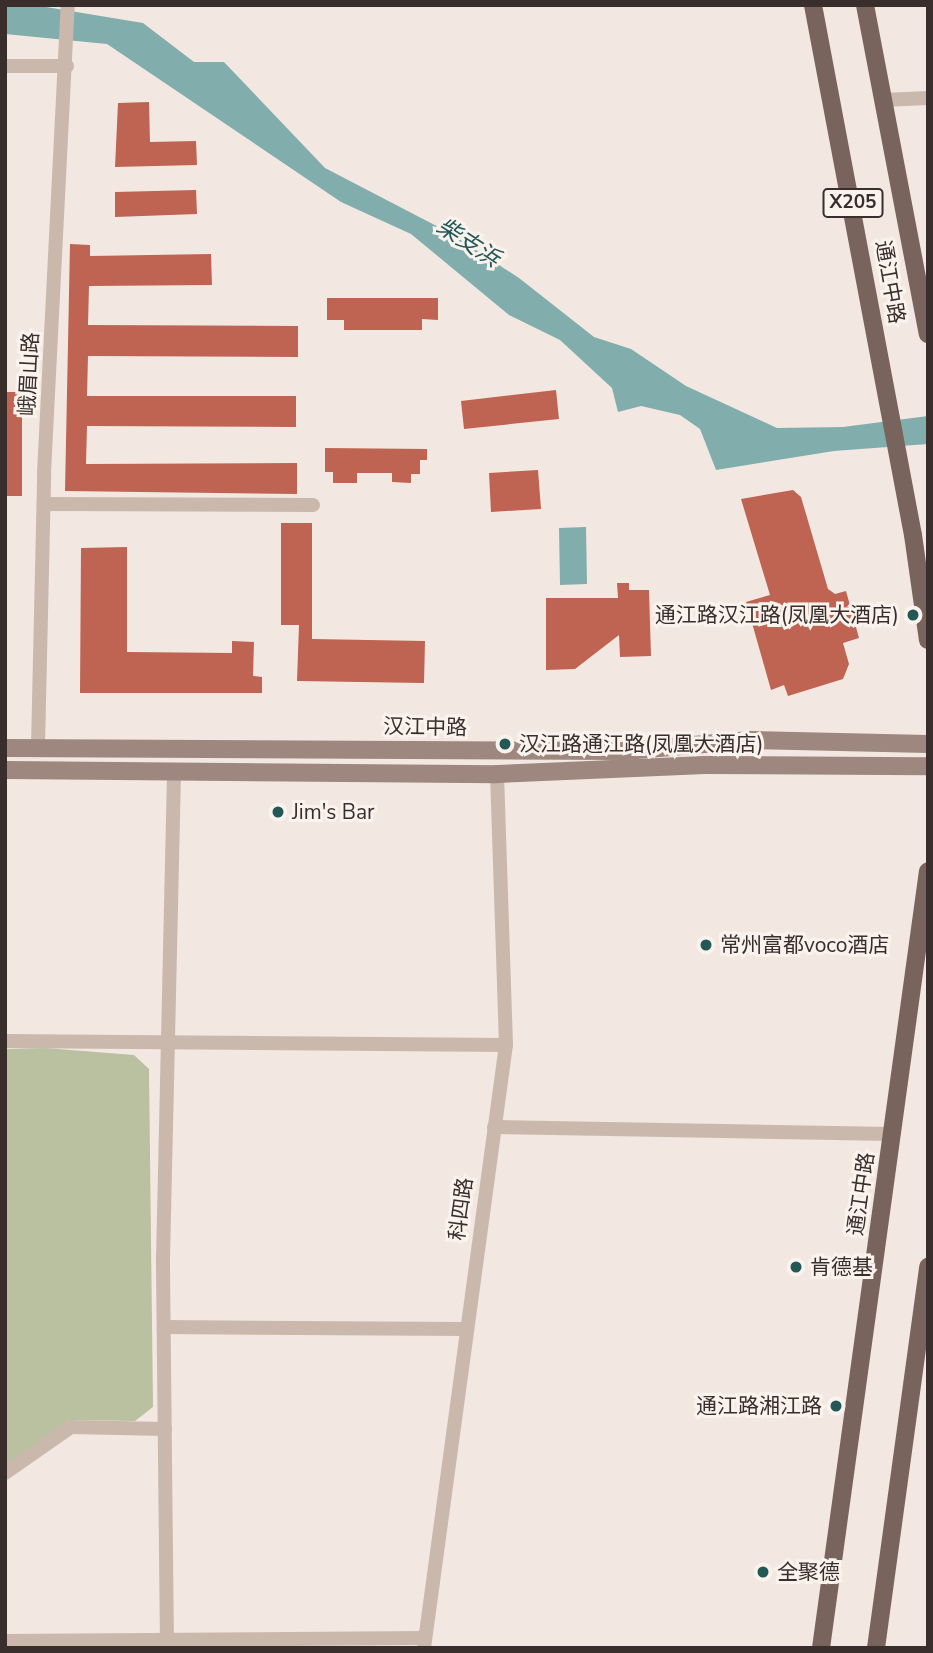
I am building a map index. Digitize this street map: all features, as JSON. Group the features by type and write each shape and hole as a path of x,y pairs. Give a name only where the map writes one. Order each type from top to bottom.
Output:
{"main road":[{"name":"通江中路","path":"813,5 897,449 928,640"},
{"name":"通江中路","path":"865,5 928,334"},
{"name":"汉江中路","path":"5,748 38,746 495,752 625,751 751,740 928,744"},
{"name":"汉江中路","path":"5,770 497,774 705,765 928,766"},
{"name":"通江中路","path":"821,1648 928,871"},
{"path":"876,1648 923,1332 928,1267"}],"street":[{"name":"峨眉山路","path":"38,746 44,504 68,5"},
{"path":"5,66 67,58"},
{"path":"883,100 928,98"},
{"path":"44,504 313,505"},
{"path":"167,1644 164,1327 174,772"},
{"name":"科四路","path":"424,1643 506,1045 497,774"},
{"path":"5,1041 167,1045 506,1045"},
{"path":"494,1127 892,1134"},
{"path":"164,1327 465,1329"},
{"path":"5,1473 71,1427 165,1429"},
{"path":"5,1641 167,1644 424,1643"}],"green space":[{"path":"45,1048 134,1055 149,1069 153,1407 135,1421 69,1420 5,1466 5,1049"}],"water":[{"path":"34,5 143,23 194,62 224,62 325,168 450,233 519,278 594,337 631,349 686,386 777,428 843,427 928,416 928,444 834,451 716,470 700,429 680,415 641,406 618,412 612,388 560,340 509,315 411,234 341,202 107,44 5,34 5,6"},
{"path":"586,527 587,584 560,585 559,528"}],"building":[{"path":"149,102 150,142 196,141 197,165 115,167 118,103"},
{"path":"196,190 197,214 115,217 115,192"},
{"path":"70,244 90,245 90,256 211,254 212,285 89,286 88,325 298,326 298,357 88,356 87,396 296,396 296,427 87,426 86,464 297,463 297,494 65,491"},
{"path":"327,298 438,298 438,320 422,319 422,330 344,330 344,320 327,320"},
{"path":"556,390 559,419 464,429 461,401"},
{"path":"5,392 22,392 22,496 5,496"},
{"path":"325,448 427,449 427,460 420,460 420,474 411,474 411,483 392,482 392,473 357,473 357,483 333,483 333,472 325,472"},
{"path":"538,470 541,509 491,512 489,473"},
{"path":"793,490 801,497 828,589 835,594 846,591 859,638 843,643 849,664 843,679 788,696 784,685 771,690 746,602 770,595 741,499"},
{"path":"281,523 312,523 312,639 425,641 424,683 297,681 299,625 281,625"},
{"path":"127,547 127,652 232,653 232,641 254,642 253,676 262,677 262,693 80,693 81,548"},
{"path":"617,583 629,583 629,590 649,590 651,656 620,657 619,635 575,669 546,670 546,598 618,598"}],"place":[{"name":"通江路汉江路(凤凰大酒店)","path":"913,615"},
{"name":"汉江路通江路(凤凰大酒店)","path":"505,744"},
{"name":"Jim's Bar","path":"278,812"},
{"name":"常州富都voco酒店","path":"706,945"},
{"name":"肯德基","path":"796,1267"},
{"name":"通江路湘江路","path":"836,1406"},
{"name":"全聚德","path":"763,1572"}],"water label":[{"name":"柴支浜","path":"468,243"}]}
